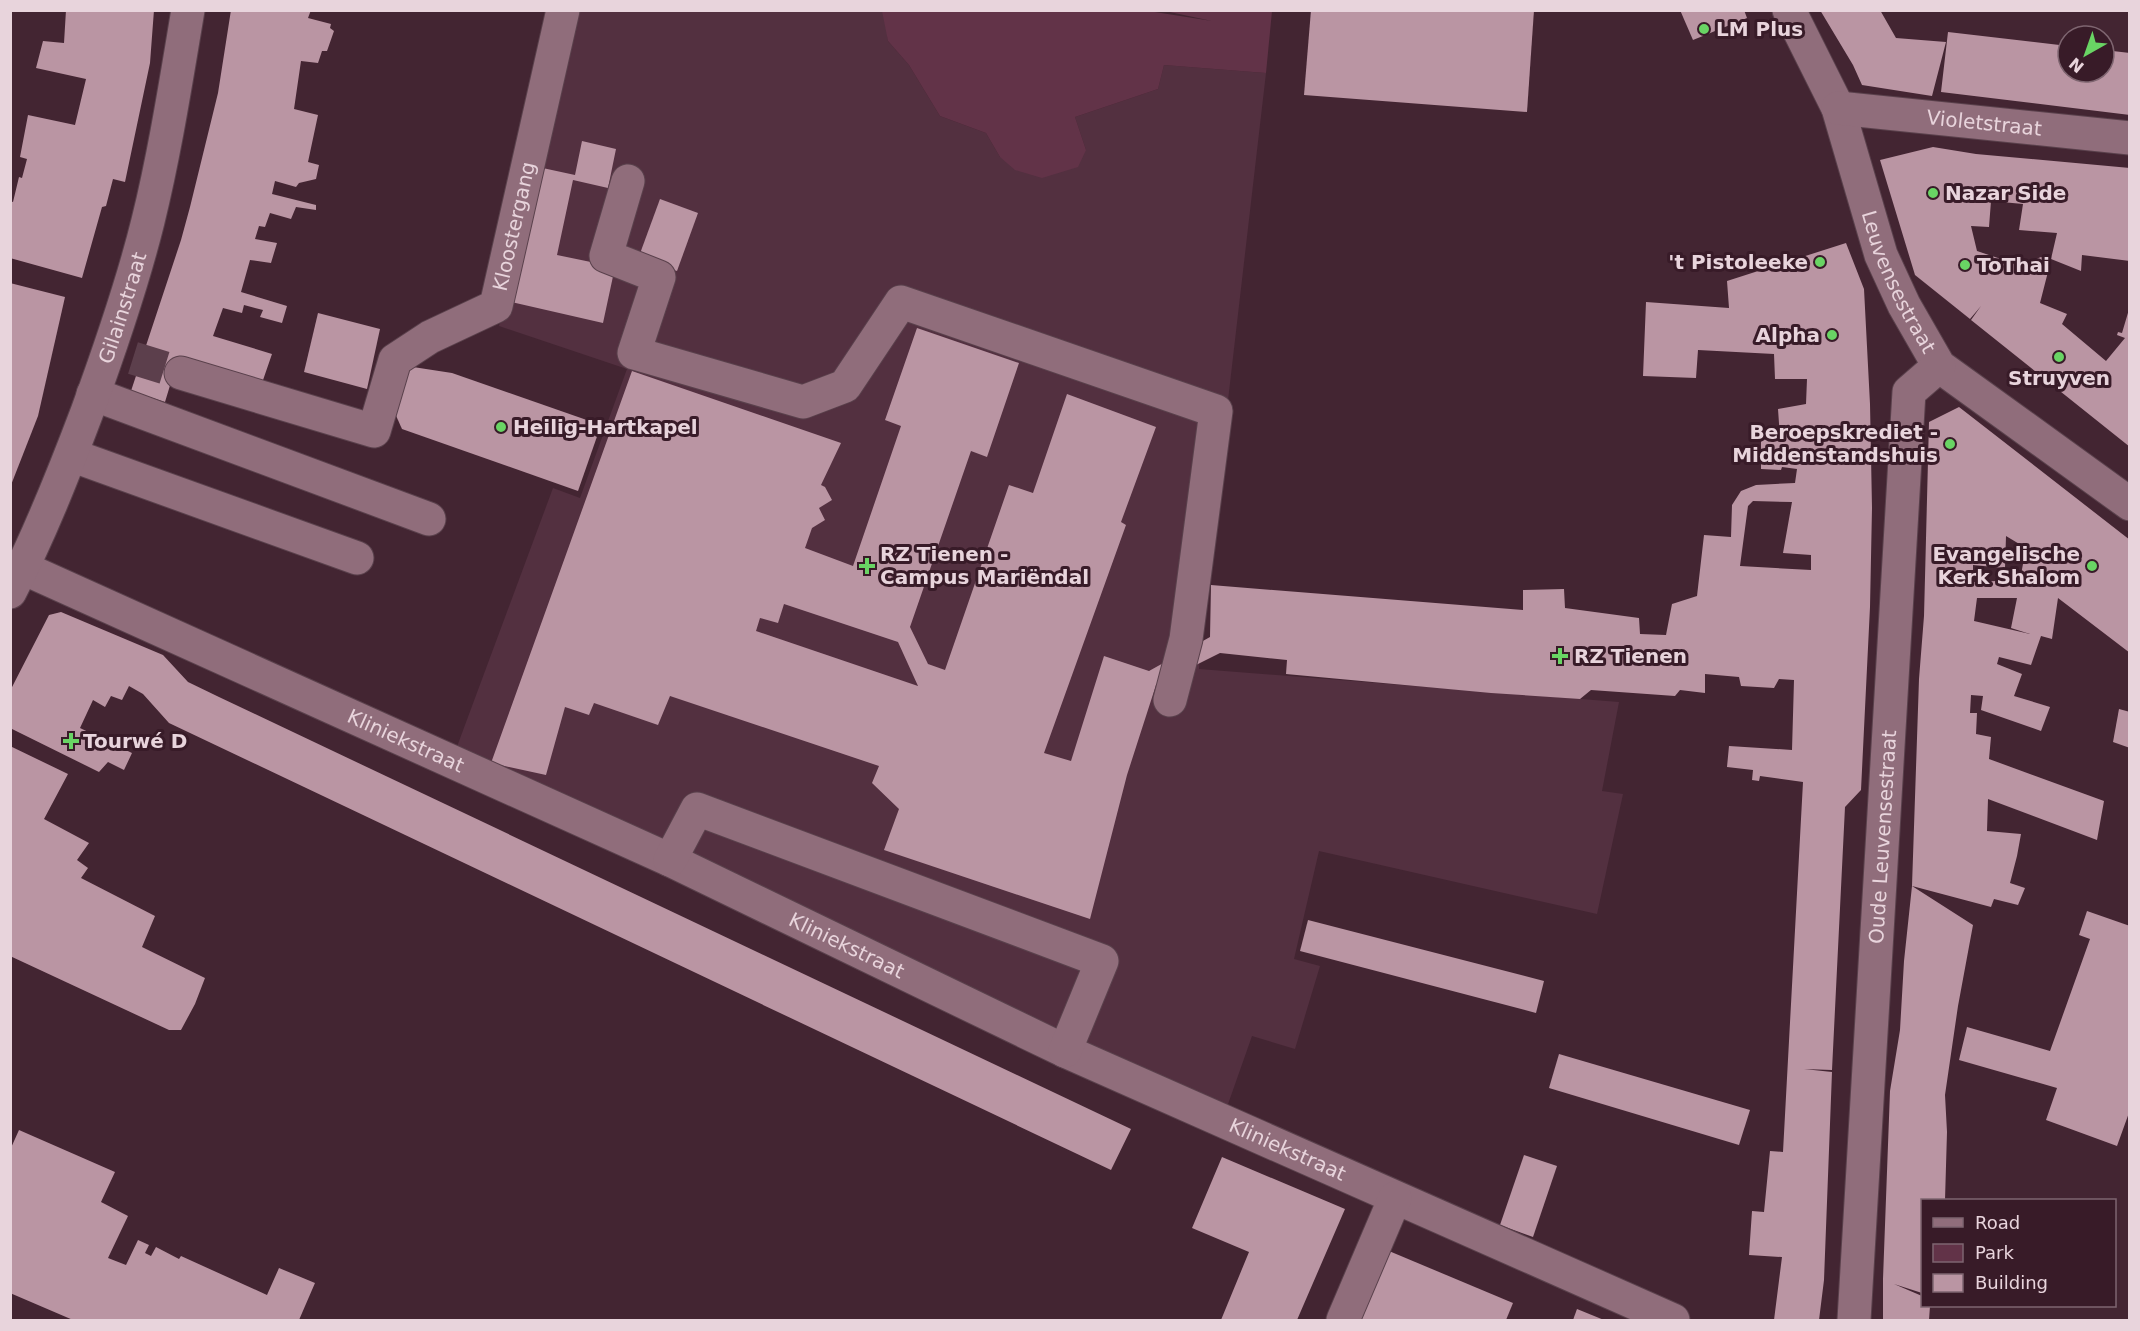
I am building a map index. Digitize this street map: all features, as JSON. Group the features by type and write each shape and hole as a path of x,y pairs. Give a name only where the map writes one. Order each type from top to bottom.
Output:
{"street":[{"name":"Gilainstraat","path":"17,580 71,455 93,394 121,354 169,124 188,10"},
{"name":"Kloostergang","path":"181,373 374,431 395,360 430,337 496,306 563,10"},
{"name":"Leuvensestraat","path":"1789,10 1838,108 1881,255 1904,305 1939,366 2130,504"},
{"name":"Violetstraat","path":"1838,108 2130,138"},
{"path":"628,181 606,256 659,277 634,353 803,402 845,386 901,302 1216,411 1186,639 1170,700"},
{"name":"Oude Leuvensestraat","path":"1854,1320 1874,953 1890,745 1909,392 1939,366"},
{"path":"93,394 429,519"},
{"path":"71,455 357,558"},
{"name":"Kliniekstraat","path":"17,580 670,860 1065,1052 1673,1320"},
{"path":"670,860 697,809 1102,961 1065,1052"},
{"path":"1343,1320 1395,1198"}],"shaded area":[{"name":"RZ Tienen - Campus Mariëndal","path":"885,10 888,41 909,65 940,116 986,133 1000,157 1086,150 1075,117 1158,89 1164,65 1266,73 1201,633 1199,669 1619,702 1602,791 1623,794 1597,914 1319,851 1294,959 1320,966 1295,1049 1252,1036 1227,1107 455,752 553,488 580,498 627,369 499,326 579,11"}],"green space":[{"path":"1142,10 1212,21 1165,11 1272,11 1266,73 1164,65 1158,89 1075,117 1086,150 1078,167 1042,178 1015,170 1000,157 986,133 940,116 909,65 888,41 882,11"}],"building":[{"path":"66,10 154,10 150,63 125,182 113,179 106,206 102,207 82,278 10,258 10,201 13,202 19,177 22,178 27,159 20,157 28,115 75,125 86,79 36,68 43,41 64,43"},
{"path":"231,10 311,10 308,18 331,24 330,28 334,31 327,51 322,51 318,63 301,61 294,109 318,115 308,162 319,165 316,179 299,183 296,187 275,181 272,194 316,205 316,210 296,207 291,219 270,213 265,227 259,226 255,239 277,243 271,263 250,260 241,292 287,306 282,323 260,317 263,310 244,305 242,313 223,308 213,336 272,354 262,383 178,359 165,402 131,391 190,207 218,93"},
{"path":"1311,10 1534,10 1527,112 1304,95"},
{"name":"LM Plus","path":"1680,10 1744,10 1747,18 1693,40"},
{"path":"1820,10 1880,10 1896,38 1946,42 1932,96 1862,85 1853,65"},
{"path":"1948,32 2056,45 2056,84 2116,84 2116,51 2130,53 2130,115 1941,92"},
{"path":"582,141 616,149 608,188 573,180 557,255 615,267 603,323 507,301 538,167 575,175"},
{"path":"1933,147 1976,154 2130,168 2130,261 2082,255 2081,271 2051,259 2057,233 2019,230 2023,204 1991,201 1989,227 1971,226 1977,251 2034,270 2036,259 2041,257 2051,260 2040,303 2067,314 2062,324 2106,361 2125,338 2117,335 2118,332 2122,333 2130,306 2130,447 1971,320 1981,306 1970,319 1915,275 1880,160"},
{"path":"660,199 698,213 677,271 638,259"},
{"path":"1846,243 1864,289 1872,508 1870,607 1861,790 1845,807 1832,1070 1804,1069 1832,1072 1824,1280 1819,1320 1774,1320 1782,1257 1749,1255 1752,1211 1764,1212 1770,1151 1783,1152 1803,782 1760,776 1759,781 1752,780 1753,770 1727,767 1729,746 1792,750 1794,680 1779,679 1774,688 1741,686 1739,677 1705,674 1705,693 1680,690 1675,696 1591,690 1580,699 1286,674 1287,660 1220,653 1156,685 1127,775 1090,919 884,850 899,809 872,783 879,766 670,696 658,725 594,703 589,715 565,707 546,775 491,763 632,371 841,443 821,485 825,487 832,500 819,508 825,520 812,528 805,548 853,566 901,426 885,420 917,328 1019,363 987,457 971,451 910,627 928,664 945,670 1009,485 1033,493 1067,394 1156,427 1121,522 1126,525 1044,753 1071,761 1104,656 1149,671 1210,637 1211,585 1523,610 1523,590 1564,589 1565,608 1639,618 1640,634 1666,635 1672,604 1697,596 1704,535 1731,537 1732,505 1741,491 1756,485 1795,483 1797,469 1782,467 1781,470 1761,469 1761,440 1780,438 1778,409 1806,404 1807,379 1775,379 1774,354 1698,350 1696,378 1643,376 1646,302 1729,308 1727,281","holes":["1753,501 1792,502 1783,553 1811,555 1811,570 1740,566 1748,506","784,604 898,642 918,686 756,631 760,618 778,623"]},
{"path":"10,283 65,297 38,416 11,485"},
{"path":"318,313 380,329 367,389 304,372"},
{"name":"Heilig-Hartkapel","path":"413,367 452,373 601,425 578,491 402,429 389,400 399,376"},
{"path":"1959,407 2130,540 2130,653 2058,598 2052,639 2041,636 2031,665 1999,657 1997,664 2022,674 2014,696 2050,707 2041,731 1981,710 1983,696 1971,695 1970,713 1977,713 1976,734 1991,737 1989,759 2104,801 2097,840 1988,799 1987,831 2021,834 2010,883 2025,888 2018,905 1994,899 1991,907 1912,886 1919,679 1924,616 1929,422","holes":["2006,536 2026,548 2020,580 1973,582 1973,565 2005,568","1977,598 2017,598 2011,628 2030,634 1974,621"]},
{"path":"61,612 163,655 188,682 219,697 1131,1129 1111,1170 169,723 143,694 129,686 122,700 111,696 105,707 93,700 80,728 132,753 124,770 108,762 99,772 10,728 10,691 49,615"},
{"path":"2119,709 2130,712 2130,748 2113,742"},
{"path":"10,746 68,774 44,819 89,843 77,860 88,868 81,878 155,916 142,947 205,978 195,1004 181,1030 169,1030 10,956"},
{"path":"1912,886 1973,925 1945,1095 1947,1132 1945,1199 1921,1199 1921,1293 1894,1284 1921,1296 1921,1307 1930,1307 1929,1320 1883,1320 1890,1091 1900,1030"},
{"path":"2087,911 2130,926 2130,1110 2117,1146 2046,1120 2057,1088 1959,1060 1967,1027 2050,1051 2090,939 2079,935"},
{"path":"1308,920 1544,981 1536,1013 1300,951"},
{"path":"1559,1054 1750,1110 1739,1145 1549,1088"},
{"path":"19,1130 115,1172 101,1202 128,1216 108,1258 126,1265 138,1240 149,1245 145,1253 151,1256 156,1247 179,1259 181,1256 267,1295 279,1268 315,1283 299,1320 73,1320 10,1293 10,1150"},
{"path":"1524,1155 1557,1166 1533,1237 1500,1225"},
{"path":"1222,1157 1345,1209 1297,1320 1221,1320 1249,1252 1192,1228"},
{"path":"1389,1251 1513,1303 1506,1320 1359,1320"},
{"path":"1577,1309 1604,1320 1573,1320"}],"tunnel":[{"path":"133,358 181,373"}],"place":[{"name":"LM Plus","path":"1704,29"},
{"name":"Nazar Side","path":"1933,193"},
{"name":"'t Pistoleeke","path":"1820,262"},
{"name":"ToThai","path":"1965,265"},
{"name":"Alpha","path":"1832,335"},
{"name":"Struyven","path":"2059,357"},
{"name":"Heilig-Hartkapel","path":"501,427"},
{"name":"Beroepskrediet - Middenstandshuis","path":"1950,444"},
{"name":"RZ Tienen - Campus Mariëndal","path":"867,566"},
{"name":"Evangelische Kerk Shalom","path":"2092,566"},
{"name":"RZ Tienen","path":"1560,656"},
{"name":"Tourwé D","path":"71,741"}]}
